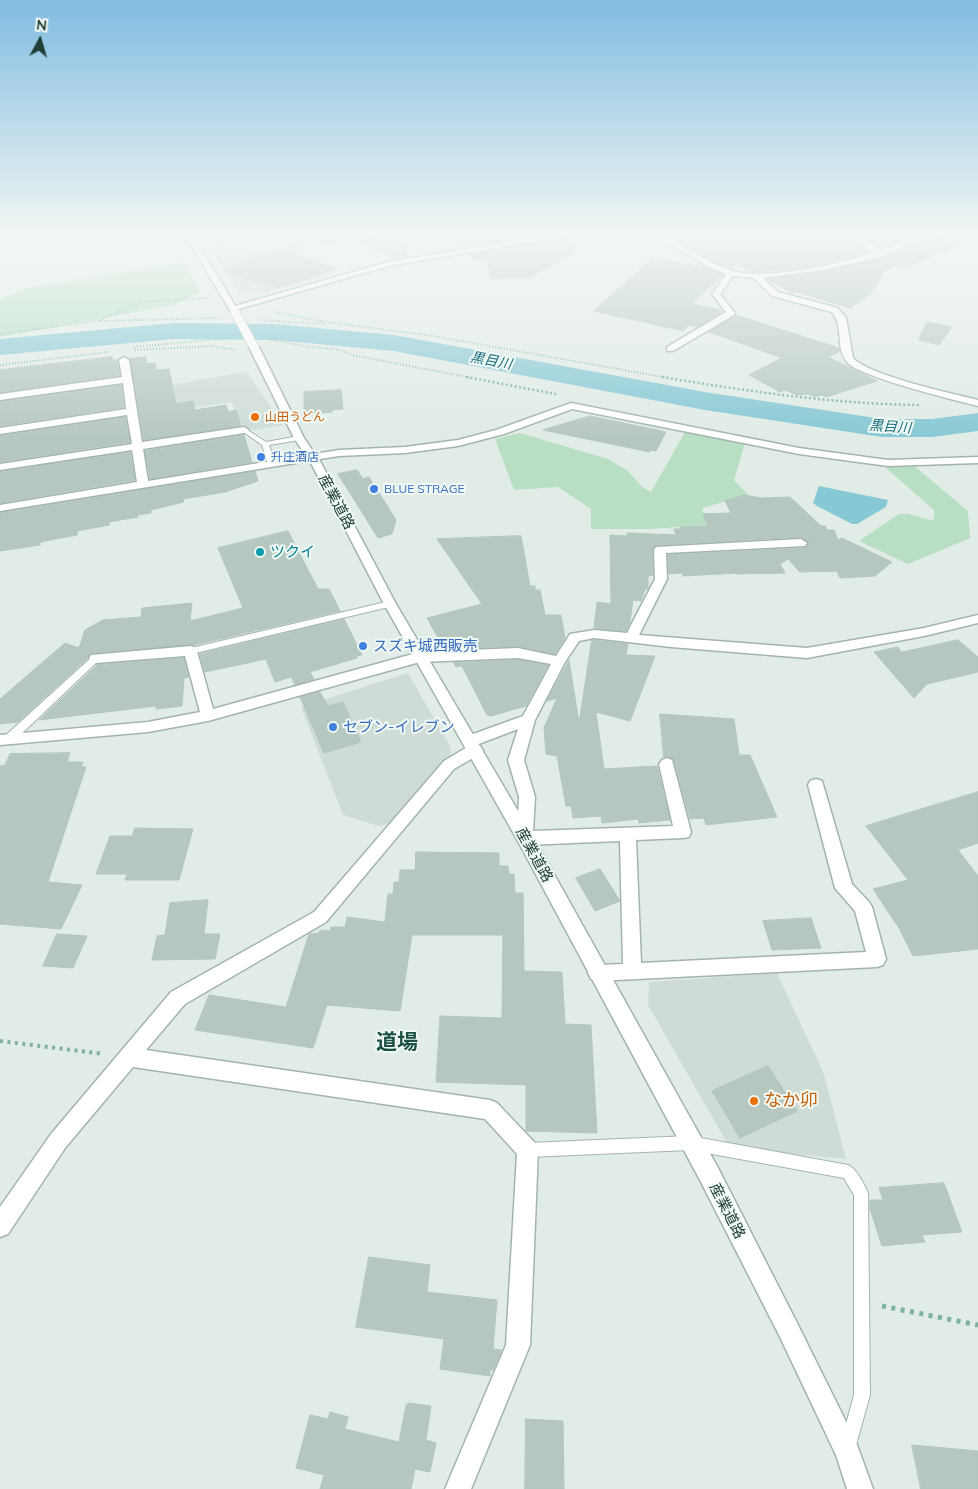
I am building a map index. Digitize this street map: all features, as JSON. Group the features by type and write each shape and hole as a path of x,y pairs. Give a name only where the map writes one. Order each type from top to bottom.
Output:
{"street":[{"name":"産業道路","path":"228,301 258,342 299,438 313,457 390,604 525,838 690,1143 709,1174 788,1330 846,1452 860,1489"},
{"path":"233,310 255,301"},
{"path":"670,349 731,313 722,301"},
{"path":"804,301 835,310 842,318 846,353 851,362 876,374 976,403"},
{"path":"124,360 143,484"},
{"path":"0,397 127,379"},
{"path":"0,508 339,453 405,450 458,443 500,432 572,406 799,451 888,463 978,460"},
{"path":"0,431 132,411"},
{"path":"0,467 244,430"},
{"path":"631,638 661,579 660,550 801,543"},
{"path":"667,764 683,832 525,838 527,797 516,760 528,720 559,661 575,637 594,634 671,643 807,653 924,632 978,619"},
{"path":"96,658 191,651 208,716"},
{"path":"4,740 148,727 208,716 420,657 518,653 559,661"},
{"path":"0,1226 58,1141 178,998 320,917 450,765 472,745 528,720"},
{"path":"597,973 877,959 863,907 844,888 816,785"},
{"path":"628,834 632,971"},
{"path":"129,1057 490,1110 528,1150 518,1345 458,1489"}],"lane":[{"path":"244,430 265,444 272,464"},
{"path":"265,444 299,438"},
{"path":"191,651 390,604"},
{"path":"4,740 96,658"},
{"path":"528,1150 690,1143 848,1172 861,1193 862,1395 846,1452"}],"path":[{"path":"97,321 142,302 151,301"},
{"path":"257,301 274,312 312,320 362,327"},
{"path":"0,334 97,321 222,318"},
{"path":"255,320 413,332 535,356 757,393 873,406 922,405"},
{"path":"234,338 131,349 212,346 236,350"},
{"path":"258,342 341,350 352,355 563,395"},
{"path":"0,365 116,352"},
{"path":"0,1041 129,1057"},
{"path":"862,1302 978,1326"}],"shaded area":[{"path":"247,372 283,425 254,430 245,427 237,419 232,402 172,411 170,385"},
{"path":"408,673 451,748 450,758 392,823 379,826 343,815 301,707"},
{"path":"777,973 824,1074 846,1159 730,1148 648,1005 649,982"}],"green space":[{"path":"0,301 181,301 174,305 0,337"},
{"path":"685,432 745,443 734,480 748,495 702,508 708,525 650,529 591,529 591,509 558,487 514,490 495,439 520,433 608,459 628,471 642,487 651,492"},
{"path":"913,465 968,511 970,538 908,564 859,541 899,514 909,514 934,521 934,510 885,467"}],"water":[{"path":"819,486 888,500 886,507 857,524 852,524 813,503"}],"building":[{"path":"605,301 694,301 692,303 723,311 697,327 689,325 683,331 594,311"},
{"path":"828,301 859,301 850,308"},
{"path":"736,315 839,348 840,351 828,357 877,381 826,397 822,395 815,397 808,394 797,395 785,390 780,392 749,375 782,358 709,332"},
{"path":"927,322 952,327 939,345 919,340"},
{"path":"112,357 112,360 117,360 120,375 0,392 0,370"},
{"path":"146,357 146,364 155,363 156,370 169,369 176,404 193,401 195,410 226,405 228,412 236,410 241,426 144,440 130,359"},
{"path":"121,385 124,407 0,426 0,402"},
{"path":"341,390 343,409 332,410 332,412 304,414 304,392"},
{"path":"590,416 666,432 656,451 651,450 650,452 543,430"},
{"path":"125,417 130,442 0,462 0,436"},
{"path":"244,435 252,462 150,479 145,451"},
{"path":"130,452 135,480 0,503 0,472"},
{"path":"357,470 363,479 369,477 396,520 392,534 378,538 338,474"},
{"path":"255,471 258,481 225,492 183,499 184,502 151,510 151,513 109,522 109,525 77,531 77,535 40,542 40,545 0,551 0,513"},
{"path":"745,495 761,498 790,497 821,526 825,526 827,530 834,530 838,540 842,538 892,562 875,576 840,578 837,571 800,572 788,559 780,564 785,573 683,576 682,573 669,574 668,555 805,548 809,543 801,537 656,545 652,550 653,575 648,576 648,589 645,589 641,601 633,600 630,622 626,631 594,628 597,602 611,604 610,535 627,536 627,533 676,535 674,529 681,529 680,527 708,526 703,514 731,513 725,501"},
{"path":"288,531 318,589 329,589 340,611 194,645 91,653 87,659 18,722 0,724 0,699 65,643 79,648 85,630 103,620 141,617 142,608 192,603 190,621 243,608 218,548"},
{"path":"521,536 530,586 535,586 535,590 540,590 545,615 561,615 565,638 555,654 518,646 446,649 427,618 482,604 437,539"},
{"path":"344,619 362,655 310,672 314,679 295,685 291,677 275,682 266,659 205,672 200,654"},
{"path":"592,640 628,644 626,655 655,656 630,721 596,712 604,769 657,766 670,820 639,823 638,819 602,823 601,816 573,818 571,806 566,806 557,756 546,754 544,728 557,698 547,701 569,660 579,723"},
{"path":"958,640 978,657 978,672 927,684 914,698 874,652 898,647 901,652"},
{"path":"184,658 189,677 184,678 182,706 156,709 156,706 39,720 97,665"},
{"path":"518,660 548,665 526,706 491,716 487,715 462,666 456,667 454,663"},
{"name":"セブン-イレブン","path":"320,692 328,706 343,702 361,742 324,753 300,697"},
{"path":"660,714 734,719 739,755 750,755 777,817 706,825 704,818 690,819 674,760 668,756 664,757"},
{"path":"70,753 67,762 83,762 81,767 86,767 48,882 82,885 61,929 0,924 0,766 5,765 10,754"},
{"path":"978,792 978,843 958,850 978,876 978,949 913,956 899,928 873,889 908,880 866,826"},
{"path":"135,828 193,829 179,880 125,880 127,874 96,874 110,836 132,836"},
{"path":"416,852 499,853 499,866 508,866 509,874 514,874 515,893 523,893 524,971 562,972 565,1024 591,1025 597,1133 526,1131 526,1085 436,1082 440,1016 502,1018 503,935 412,935 400,1011 327,1005 313,1048 195,1030 209,995 286,1007 309,934 319,933 320,930 330,931 331,927 345,927 347,917 385,922 388,894 393,894 394,882 399,882 400,870 415,870"},
{"path":"600,869 620,901 595,911 576,878"},
{"path":"208,900 204,934 220,934 215,959 152,960 157,936 165,935 170,903"},
{"path":"811,918 821,948 772,950 763,921"},
{"path":"57,934 87,936 73,968 43,966"},
{"name":"なか卯","path":"768,1066 797,1111 740,1138 712,1091"},
{"path":"944,1183 962,1232 922,1235 925,1242 882,1246 870,1209 870,1200 883,1200 879,1188"},
{"path":"369,1257 430,1265 427,1292 497,1300 493,1349 502,1350 493,1370 490,1370 490,1376 440,1369 444,1339 356,1327"},
{"path":"409,1403 431,1406 426,1440 436,1443 430,1472 415,1469 411,1489 320,1489 324,1475 296,1468 310,1415 328,1419 330,1412 348,1417 345,1429 399,1442 406,1405"},
{"path":"526,1419 563,1421 564,1489 525,1489"},
{"path":"912,1445 978,1451 978,1489 921,1489"}],"waterway":[{"name":"黒目川","path":"0,347 174,331 274,332 394,343 705,401 882,428 932,428 978,422"}],"place":[{"name":"山田うどん","path":"255,417"},
{"name":"升庄酒店","path":"261,457"},
{"name":"BLUE STRAGE","path":"374,489"},
{"name":"ツクイ","path":"260,552"},
{"name":"スズキ城西販売","path":"363,646"},
{"name":"セブン-イレブン","path":"333,727"},
{"name":"なか卯","path":"754,1101"}],"district":[{"name":"道場","path":"397,1043"}]}
